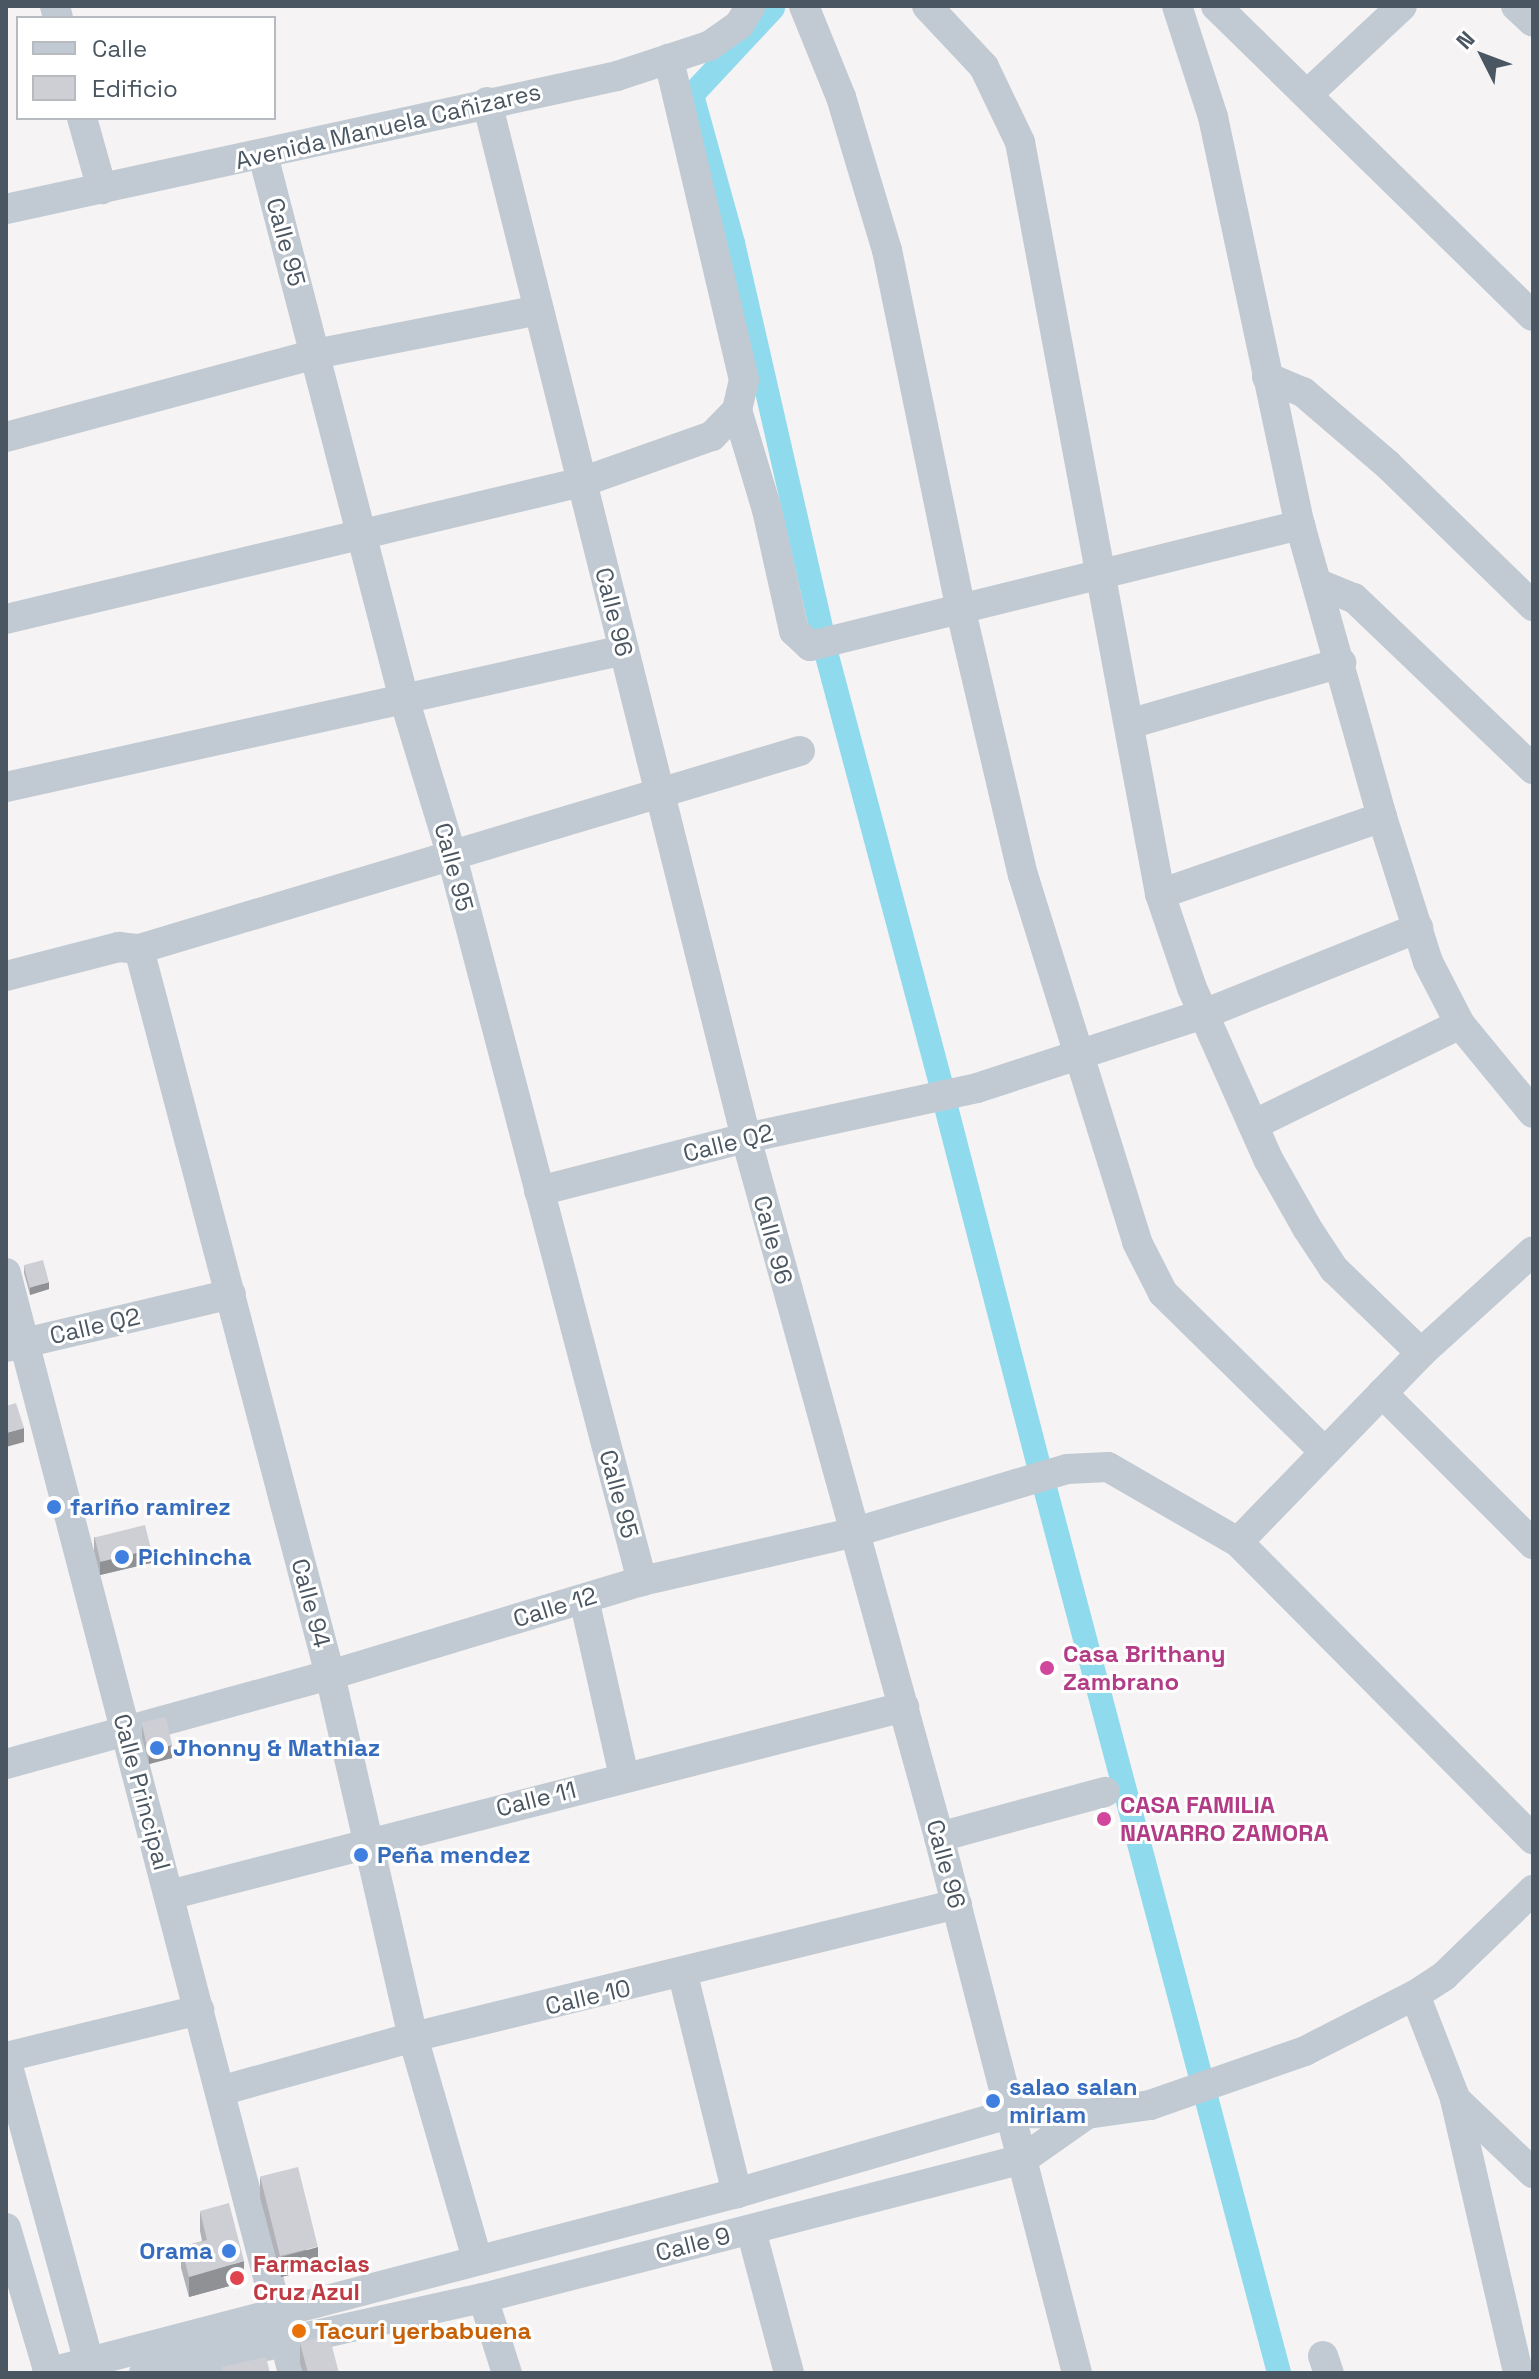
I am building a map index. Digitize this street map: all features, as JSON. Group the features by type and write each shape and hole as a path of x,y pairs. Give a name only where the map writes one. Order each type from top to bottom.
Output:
{"street":[{"path":"804,6 841,97 887,250 960,607 1023,875 1137,1242 1163,1293 1324,1451"},
{"path":"927,6 984,67 1020,142 1160,894 1204,1014 1253,1125 1334,1269 1421,1353"},
{"path":"1177,6 1213,117 1300,525 1321,585 1382,817 1418,928 1460,1024 1533,1113"},
{"path":"1216,6 1309,93 1533,316"},
{"path":"1309,93 1402,6"},
{"path":"1516,6 1533,22"},
{"name":"Avenida Manuela Cañizares","path":"6,209 617,76 709,46 740,12"},
{"path":"669,59 744,380 737,410 800,640 810,646 1300,525"},
{"name":"Calle 96","path":"487,102 746,1138 852,1533 904,1707 1012,2113 1067,2371"},
{"path":"83,120 102,189"},
{"name":"Calle 95","path":"263,155 365,536 403,695 451,853 642,1581"},
{"path":"6,437 315,354 539,310"},
{"path":"1267,377 1303,392 1387,464 1533,606"},
{"path":"6,619 582,482 712,436 737,410"},
{"path":"1321,585 1354,598 1533,769"},
{"path":"6,787 403,695 624,650"},
{"path":"1129,724 1341,663"},
{"path":"6,976 119,947 139,949 451,853 661,796 800,751"},
{"path":"1160,894 1382,817"},
{"name":"Calle Q2","path":"539,1191 746,1138 977,1088 1078,1052 1204,1014 1418,928"},
{"name":"Calle 94","path":"139,949 330,1675 413,2037 477,2259"},
{"path":"1253,1125 1460,1024"},
{"path":"1238,1542 1421,1353 1533,1251"},
{"name":"Calle Principal","path":"6,1273 15,1345 126,1729 293,2373"},
{"name":"Calle Q2","path":"15,1345 231,1294"},
{"path":"1382,1393 1533,1544"},
{"name":"Calle 12","path":"6,1764 330,1675 642,1581 852,1533 987,1497 1067,1469 1108,1467 1238,1542 1533,1839"},
{"path":"584,1599 624,1777"},
{"name":"Calle 11","path":"169,1895 370,1841 904,1707"},
{"path":"939,1837 1105,1792"},
{"name":"Calle 9","path":"281,2325 477,2259 737,2193 1012,2113 1087,2114 1150,2105 1247,2073 1305,2051 1415,1995 1444,1976 1533,1890"},
{"name":"Calle 10","path":"220,2091 413,2037 683,1975 957,1904"},
{"path":"683,1975 737,2193"},
{"path":"1415,1995 1455,2099 1518,2373"},
{"path":"90,2368 6,2058 199,2010"},
{"path":"1455,2099 1533,2173"},
{"name":"Calle 9","path":"281,2325 483,2298 1023,2159 1087,2114"},
{"path":"6,2228 48,2373 90,2368 281,2325"},
{"path":"751,2230 789,2373"},
{"path":"483,2298 507,2373"},
{"path":"144,2373 281,2325"}],"building":[{"path":"43,1260 49,1282 30,1287 24,1265"},
{"path":"16,1403 24,1428 6,1433 6,1406"},
{"path":"145,1525 151,1549 101,1562 95,1538"},
{"path":"166,1717 172,1745 148,1751 142,1722"},
{"path":"298,2167 318,2247 280,2256 260,2176"},
{"path":"229,2203 244,2261 189,2277 181,2247 207,2240 200,2211"},
{"path":"329,2335 339,2373 308,2373 300,2343"},
{"path":"266,2357 270,2373 223,2373 222,2367"}],"waterway":[{"path":"773,8 692,95 733,243 821,627"},
{"path":"826,652 942,1088"},
{"path":"944,1099 1040,1470"},
{"path":"1044,1484 1279,2373"}],"place":[{"name":"fariño ramirez","path":"54,1507"},
{"name":"Pichincha","path":"122,1557"},
{"name":"Casa Brithany Zambrano","path":"1047,1668"},
{"name":"Jhonny & Mathiaz","path":"157,1748"},
{"name":"CASA FAMILIA NAVARRO ZAMORA","path":"1104,1819"},
{"name":"Peña mendez","path":"361,1855"},
{"name":"salao salan miriam","path":"993,2101"},
{"name":"Orama","path":"229,2251"},
{"name":"Farmacias Cruz Azul","path":"237,2278"},
{"name":"Tacuri yerbabuena","path":"299,2331"}]}
